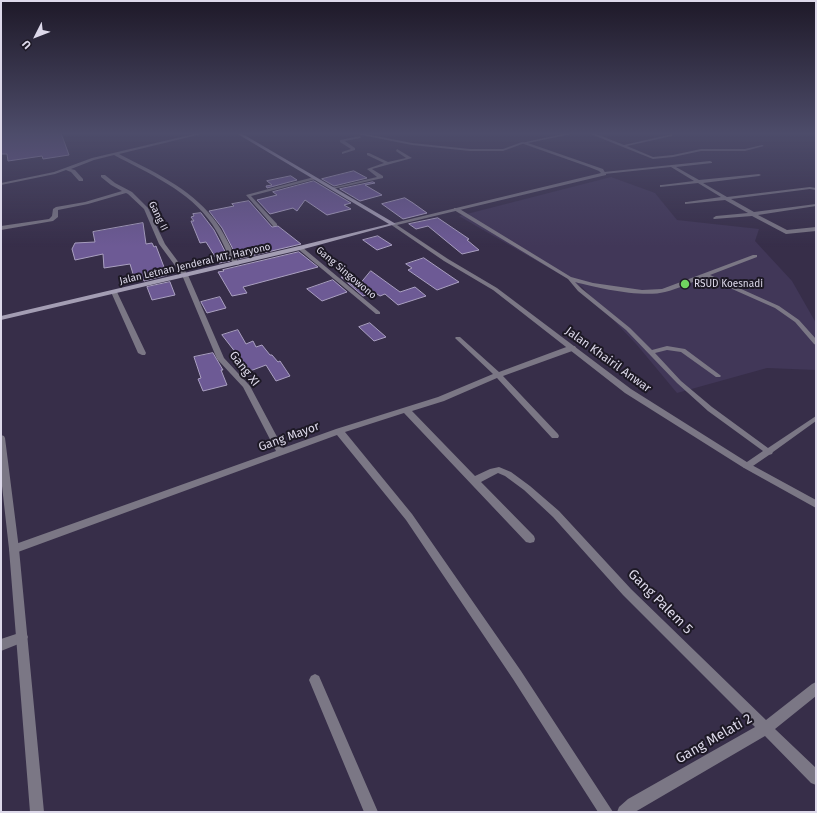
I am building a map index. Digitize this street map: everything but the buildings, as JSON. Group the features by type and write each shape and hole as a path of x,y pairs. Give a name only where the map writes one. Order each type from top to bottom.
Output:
{"main road":[{"path":"302,171 393,224"},
{"name":"Jalan Letnan Jenderal MT. Haryono","path":"1,318 236,264 393,224"}],"street":[{"path":"1,184 60,171"},
{"path":"73,171 81,180"},
{"path":"144,171 174,188 206,213 218,228 236,264"},
{"path":"333,188 381,176 372,171"},
{"path":"600,171 604,173"},
{"path":"393,224 604,173 634,171"},
{"path":"680,171 786,232 816,229"},
{"path":"662,186 760,175"},
{"name":"Gang II","path":"103,176 113,184 140,200 146,208 162,244 185,275"},
{"path":"275,226 248,195 314,178"},
{"path":"687,203 810,188 816,189"},
{"path":"1,228 51,220 56,217 55,210 58,208 126,191"},
{"path":"716,218 816,206"},
{"name":"Jalan Khairil Anwar","path":"393,224 446,260 495,290 628,391 747,466 816,504"},
{"name":"Gang Singowono","path":"300,248 378,313"},
{"name":"Gang XI","path":"185,275 221,359 246,386 281,452"},
{"path":"114,292 142,353"},
{"path":"458,338 498,375 555,436"},
{"name":"Gang Mayor","path":"14,549 339,431 442,399 498,375 572,348"},
{"path":"407,411 530,539"},
{"path":"339,431 409,517 517,675 606,812"},
{"path":"1,438 14,549 36,812"},
{"name":"Gang Palem 5","path":"474,481 499,470 508,474 527,488 556,514 627,592 816,778"},
{"path":"1,645 22,637"},
{"path":"315,680 371,812"},
{"name":"Gang Melati 2","path":"624,812 640,800 766,729 816,688"}],"lane":[{"path":"456,209 569,278 592,285 624,290 652,292 663,291 755,256"},
{"path":"706,275 777,308 797,321 816,343"},
{"path":"569,278 580,290 628,329 679,382 710,409 769,452"},
{"path":"651,352 667,348 683,350 718,376"},
{"path":"747,466 816,418"}],"shaded area":[{"name":"RSUD Koesnadi","path":"611,177 655,193 677,220 759,229 755,241 792,281 816,323 816,370 767,368 677,393 637,345 582,287 459,216"}],"place":[{"name":"RSUD Koesnadi","path":"685,284"}]}
